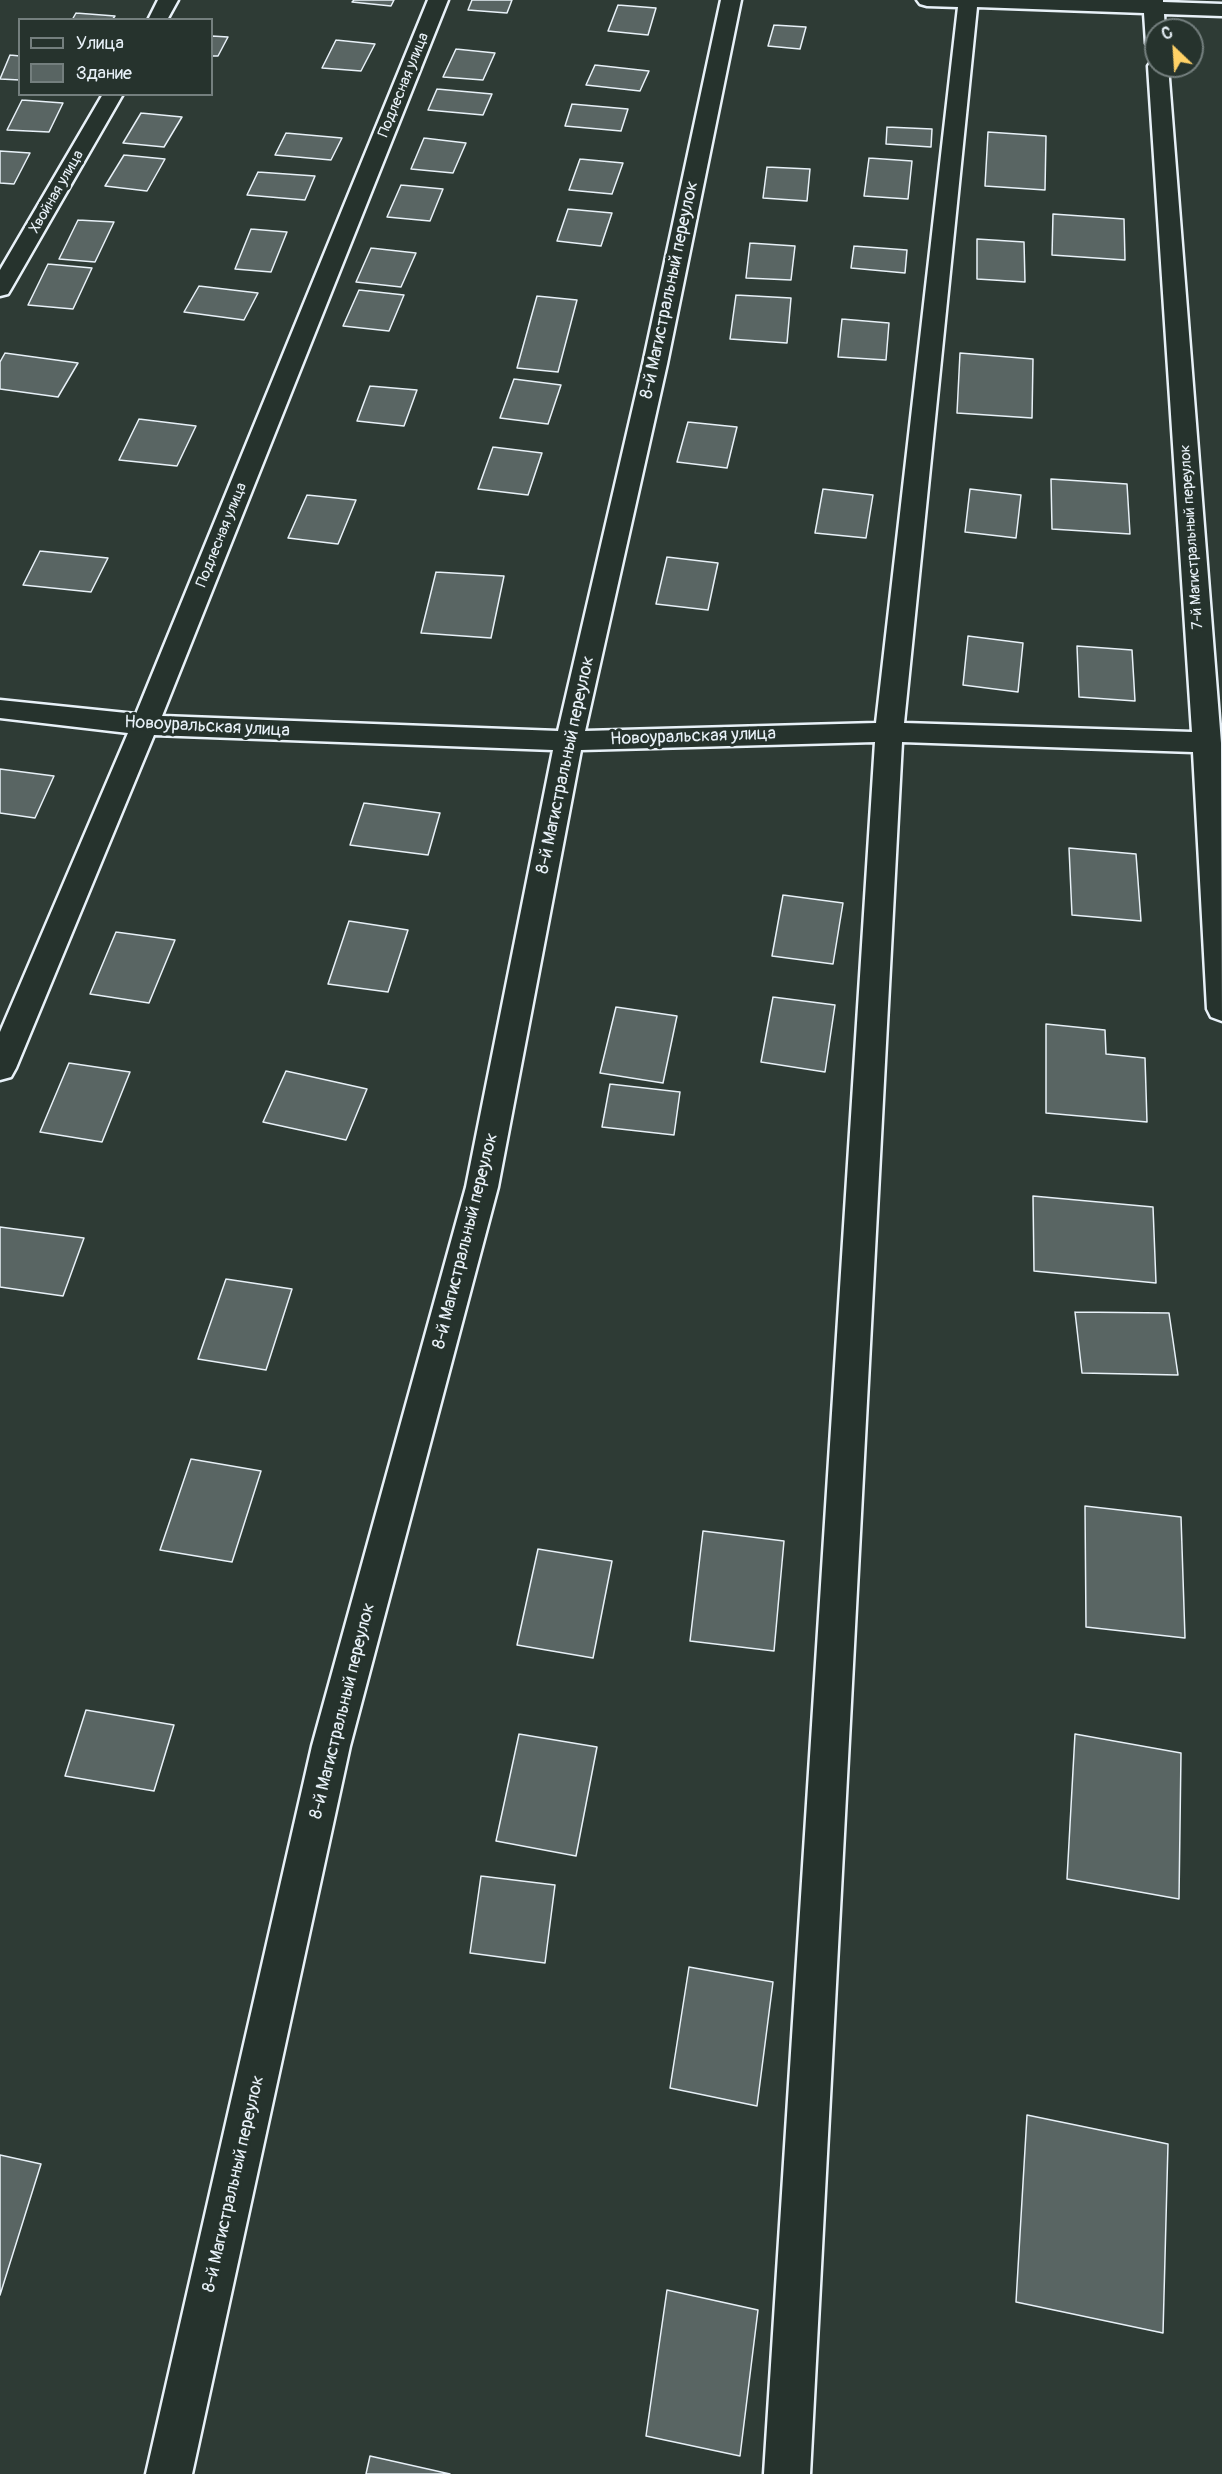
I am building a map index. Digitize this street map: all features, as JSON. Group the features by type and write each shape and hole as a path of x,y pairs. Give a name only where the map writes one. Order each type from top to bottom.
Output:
{"street":[{"path":"158,18 168,0"},
{"name":"Подлесная улица","path":"0,1068 145,725 438,0"},
{"name":"8-й Магистральный переулок","path":"170,2474 332,1746 482,1187 568,741 655,364 731,0"},
{"path":"927,0 968,3 1153,3 1222,10"},
{"path":"787,2474 889,732 968,3"},
{"path":"1153,3 1154,18"},
{"name":"7-й Магистральный переулок","path":"1159,78 1213,685 1207,743 1222,1009"},
{"name":"Хвойная улица","path":"0,289 112,96"},
{"name":"Новоуральская улица","path":"0,710 145,725 568,741 889,732 1121,738 1207,743"}],"building":[{"path":"354,0 394,0 391,6 352,2"},
{"path":"472,0 512,0 507,13 468,10"},
{"path":"618,5 656,8 648,35 608,31"},
{"path":"76,13 115,16 114,18 73,18"},
{"path":"774,25 806,27 800,49 768,46"},
{"path":"213,36 228,37 218,56 213,56"},
{"path":"336,40 375,44 361,71 322,68"},
{"path":"456,49 495,53 483,80 443,77"},
{"path":"10,55 18,56 18,80 0,79"},
{"path":"595,65 649,71 640,91 586,85"},
{"path":"437,89 492,94 483,115 428,110"},
{"path":"22,100 63,103 49,132 7,130"},
{"path":"572,104 628,109 621,131 565,126"},
{"path":"141,113 182,117 164,147 123,143"},
{"path":"887,127 932,129 931,147 886,144"},
{"path":"988,132 1046,136 1045,190 985,186"},
{"path":"286,133 342,138 331,160 275,155"},
{"path":"424,138 466,143 453,173 411,169"},
{"path":"0,151 30,153 14,184 0,183"},
{"path":"124,155 165,159 147,191 105,186"},
{"path":"869,158 912,161 908,199 864,196"},
{"path":"580,159 623,163 612,194 569,190"},
{"path":"767,167 810,169 807,201 763,198"},
{"path":"258,172 315,176 305,200 247,195"},
{"path":"401,185 443,189 430,221 387,217"},
{"path":"568,209 612,213 601,246 557,241"},
{"path":"1053,214 1124,219 1125,260 1052,255"},
{"path":"78,220 114,222 95,262 59,259"},
{"path":"251,229 287,232 271,272 235,269"},
{"path":"977,239 1024,242 1025,282 977,279"},
{"path":"750,243 795,246 791,280 746,278"},
{"path":"854,246 907,250 905,273 851,268"},
{"path":"371,248 416,253 401,287 356,282"},
{"path":"48,264 92,268 73,309 28,305"},
{"path":"199,286 258,293 244,320 184,312"},
{"path":"359,290 404,295 389,331 343,326"},
{"path":"736,295 791,298 787,343 730,339"},
{"path":"537,296 577,300 558,372 517,368"},
{"path":"842,319 889,323 886,360 838,357"},
{"path":"5,353 78,363 58,397 0,389 0,362"},
{"path":"960,353 1033,359 1032,418 957,413"},
{"path":"514,379 561,385 548,424 500,418"},
{"path":"370,386 417,390 404,426 357,421"},
{"path":"139,419 196,426 177,466 119,460"},
{"path":"688,422 737,427 727,468 677,462"},
{"path":"493,447 542,453 528,495 478,489"},
{"path":"1051,479 1127,484 1130,534 1052,529"},
{"path":"823,489 873,495 866,538 815,533"},
{"path":"970,489 1021,495 1016,538 965,532"},
{"path":"307,495 356,500 338,544 288,538"},
{"path":"40,551 108,558 91,592 23,585"},
{"path":"667,557 718,563 708,610 656,604"},
{"path":"436,572 504,576 491,638 421,633"},
{"path":"968,636 1023,643 1018,692 963,685"},
{"path":"1077,646 1132,650 1135,701 1079,697"},
{"path":"0,769 54,776 35,818 0,813"},
{"path":"364,803 440,813 428,855 350,845"},
{"path":"1069,848 1136,854 1141,921 1072,915"},
{"path":"783,895 843,903 833,964 772,956"},
{"path":"349,921 408,930 388,992 328,984"},
{"path":"116,932 175,940 149,1003 90,994"},
{"path":"773,997 835,1005 825,1072 761,1062"},
{"path":"616,1007 677,1016 663,1083 600,1073"},
{"path":"1046,1024 1105,1030 1106,1054 1145,1058 1147,1122 1046,1113"},
{"path":"69,1063 130,1072 102,1142 40,1132"},
{"path":"286,1071 367,1089 346,1140 263,1122"},
{"path":"610,1084 680,1092 674,1135 602,1127"},
{"path":"1033,1196 1153,1207 1156,1283 1034,1271"},
{"path":"0,1227 84,1238 63,1296 0,1287"},
{"path":"226,1279 292,1289 266,1370 198,1359"},
{"path":"1075,1312 1169,1313 1178,1375 1082,1373"},
{"path":"191,1459 261,1471 232,1562 160,1550"},
{"path":"1085,1506 1181,1517 1185,1638 1086,1627"},
{"path":"703,1531 784,1541 774,1651 690,1641"},
{"path":"538,1549 612,1561 593,1658 517,1645"},
{"path":"86,1710 174,1725 154,1791 65,1776"},
{"path":"519,1734 597,1747 576,1856 496,1841"},
{"path":"1075,1734 1181,1753 1179,1899 1067,1879"},
{"path":"481,1876 555,1885 545,1963 470,1953"},
{"path":"689,1967 773,1982 757,2106 670,2088"},
{"path":"1027,2115 1168,2144 1163,2333 1016,2302"},
{"path":"0,2155 41,2164 0,2295"},
{"path":"667,2290 758,2310 740,2456 646,2436"},
{"path":"370,2456 450,2474 366,2474"}]}
